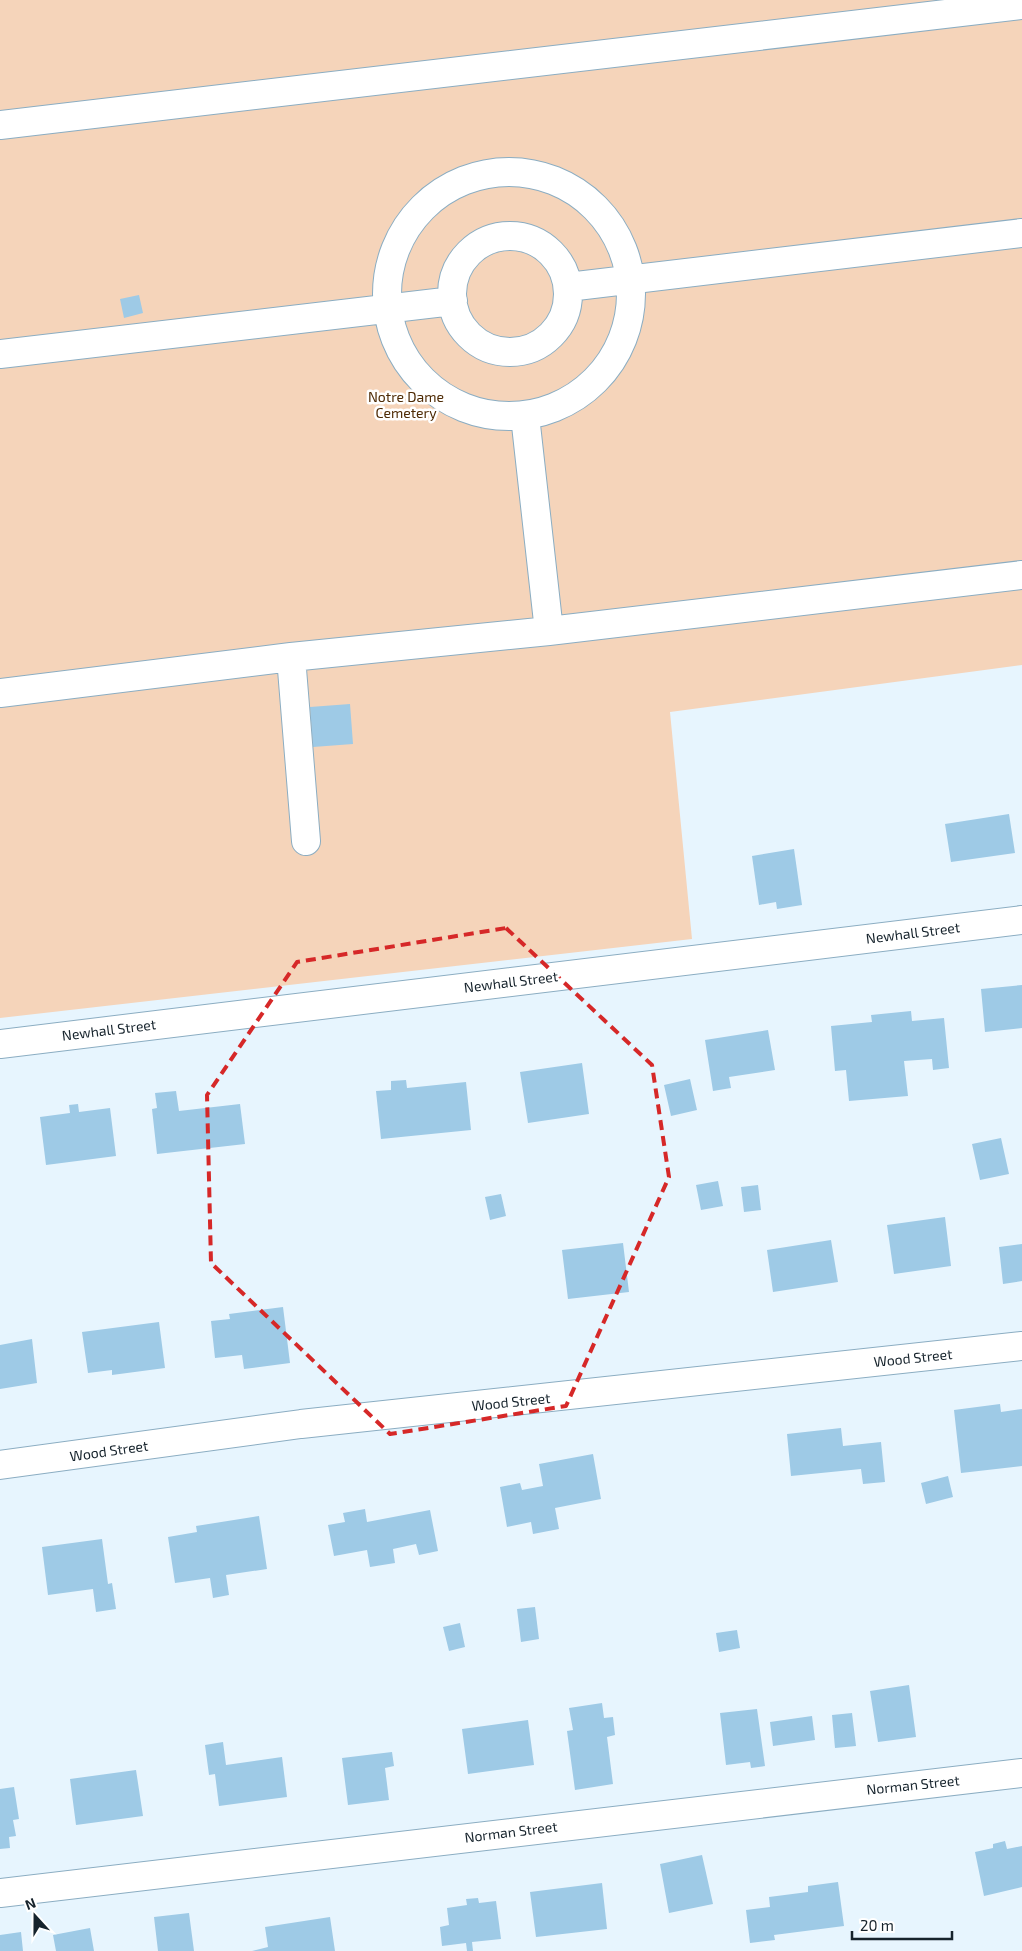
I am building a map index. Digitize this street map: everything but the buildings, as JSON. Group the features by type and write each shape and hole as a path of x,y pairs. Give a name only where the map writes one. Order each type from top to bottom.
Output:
{"street":[{"path":"0,125 1022,4"},
{"path":"510,172 539,176 566,185 590,202 610,223 623,248 631,281 631,308 623,340 607,368 584,391 556,407 525,416 491,416 459,406 431,389 409,365 393,335 386,310 388,274 396,246 410,221 430,201 455,185 482,175 510,172"},
{"path":"568,287 1022,233"},
{"path":"514,236 533,241 550,252 562,268 568,287 567,305 561,322 550,337 535,347 517,352 499,351 482,344 467,334 458,318 453,301 454,281 462,262 476,248 494,239 514,236"},
{"path":"0,354 453,301"},
{"path":"525,416 549,631"},
{"path":"0,693 291,657 549,631 1022,575"},
{"path":"291,657 306,841"},
{"name":"Newhall Street","path":"0,1044 1022,920"},
{"name":"Wood Street","path":"0,1465 300,1424 1022,1346"},
{"name":"Norman Street","path":"0,1893 1022,1772"}],"highlighted area":[{"path":"506,928 652,1065 669,1177 566,1406 390,1434 211,1263 207,1095 297,962"}],"green space":[{"name":"Notre Dame Cemetery","path":"0,0 1022,0 1022,665 670,712 692,939 0,1018"}]}
